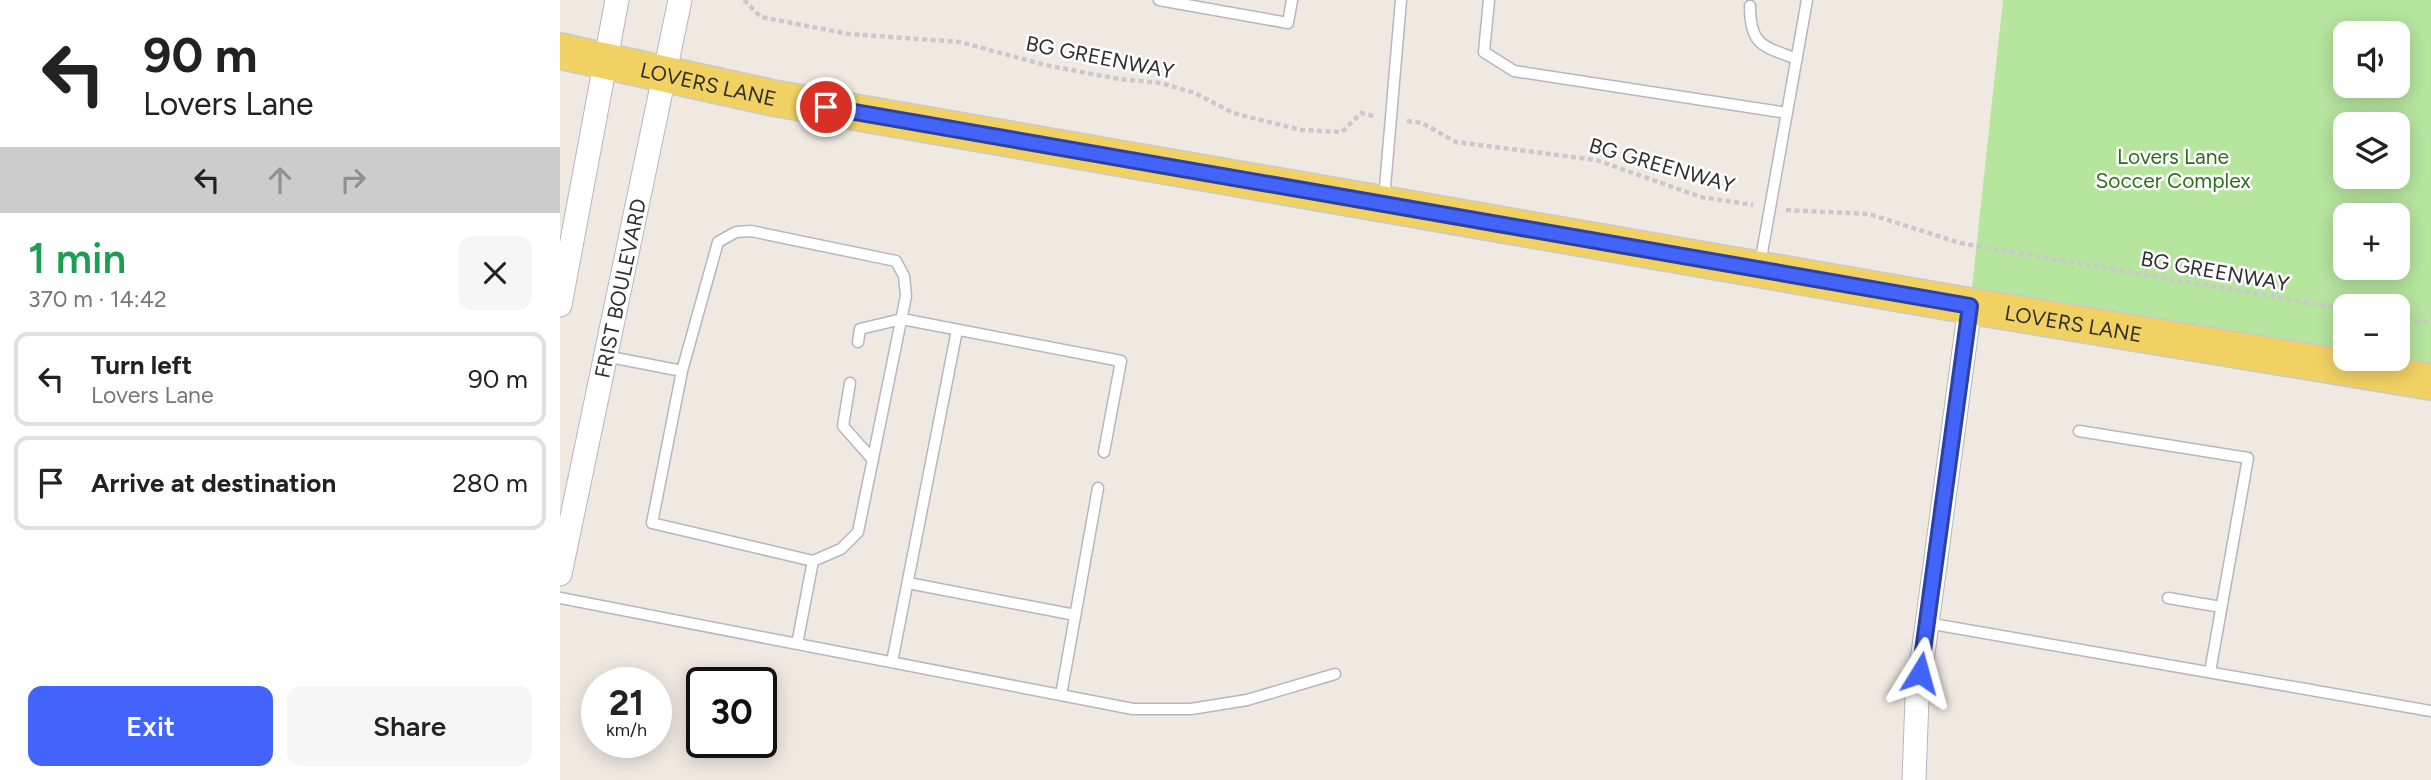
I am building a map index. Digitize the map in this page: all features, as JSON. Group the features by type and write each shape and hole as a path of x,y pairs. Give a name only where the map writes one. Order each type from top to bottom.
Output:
{"main road":[{"name":"LOVERS LANE","path":"560,51 773,98 1759,267 1970,306 2431,382"}],"street":[{"path":"560,305 566,238 617,0"},
{"name":"FRIST BOULEVARD","path":"560,574 680,0"},
{"path":"1914,780 1917,698 1970,306"}],"lane":[{"path":"1159,0 1289,23 1292,0"},
{"path":"1384,204 1401,0"},
{"path":"1489,0 1484,52 1514,71 1787,113"},
{"path":"1759,267 1807,0"},
{"path":"1750,6 1751,30 1759,41 1797,59"},
{"path":"751,231 896,261 904,276 906,296 902,319 858,532 841,549 813,561 652,523 682,372 718,242 736,232 751,231"},
{"path":"858,342 860,329 902,319 1121,361 1104,452"},
{"path":"892,662 957,330"},
{"path":"605,356 682,372"},
{"path":"850,383 843,426 873,460"},
{"path":"2079,431 2248,458 2210,672"},
{"path":"1061,695 1098,488"},
{"path":"797,644 813,561"},
{"path":"908,583 1075,615"},
{"path":"560,598 1133,709 1191,709 1247,700 1335,674"},
{"path":"2168,598 2221,607"},
{"path":"1927,623 2431,711"}],"path":[{"name":"BG GREENWAY","path":"744,0 761,17 849,34 960,42 1045,65 1119,79 1161,83 1195,93 1233,113 1301,130 1342,132 1361,113 1422,123 1456,142 1596,160 1701,197 1803,213 1869,214 1960,243 2333,307"},
{"path":"2410,320 2431,324"}],"green space":[{"name":"Lovers Lane Soccer Complex","path":"2003,0 2431,0 2431,382 2364,371 2410,371 2410,294 2333,294 2333,366 1970,306"}],"route":[{"path":"826,107 1759,267 1970,306 1920,673"}]}
